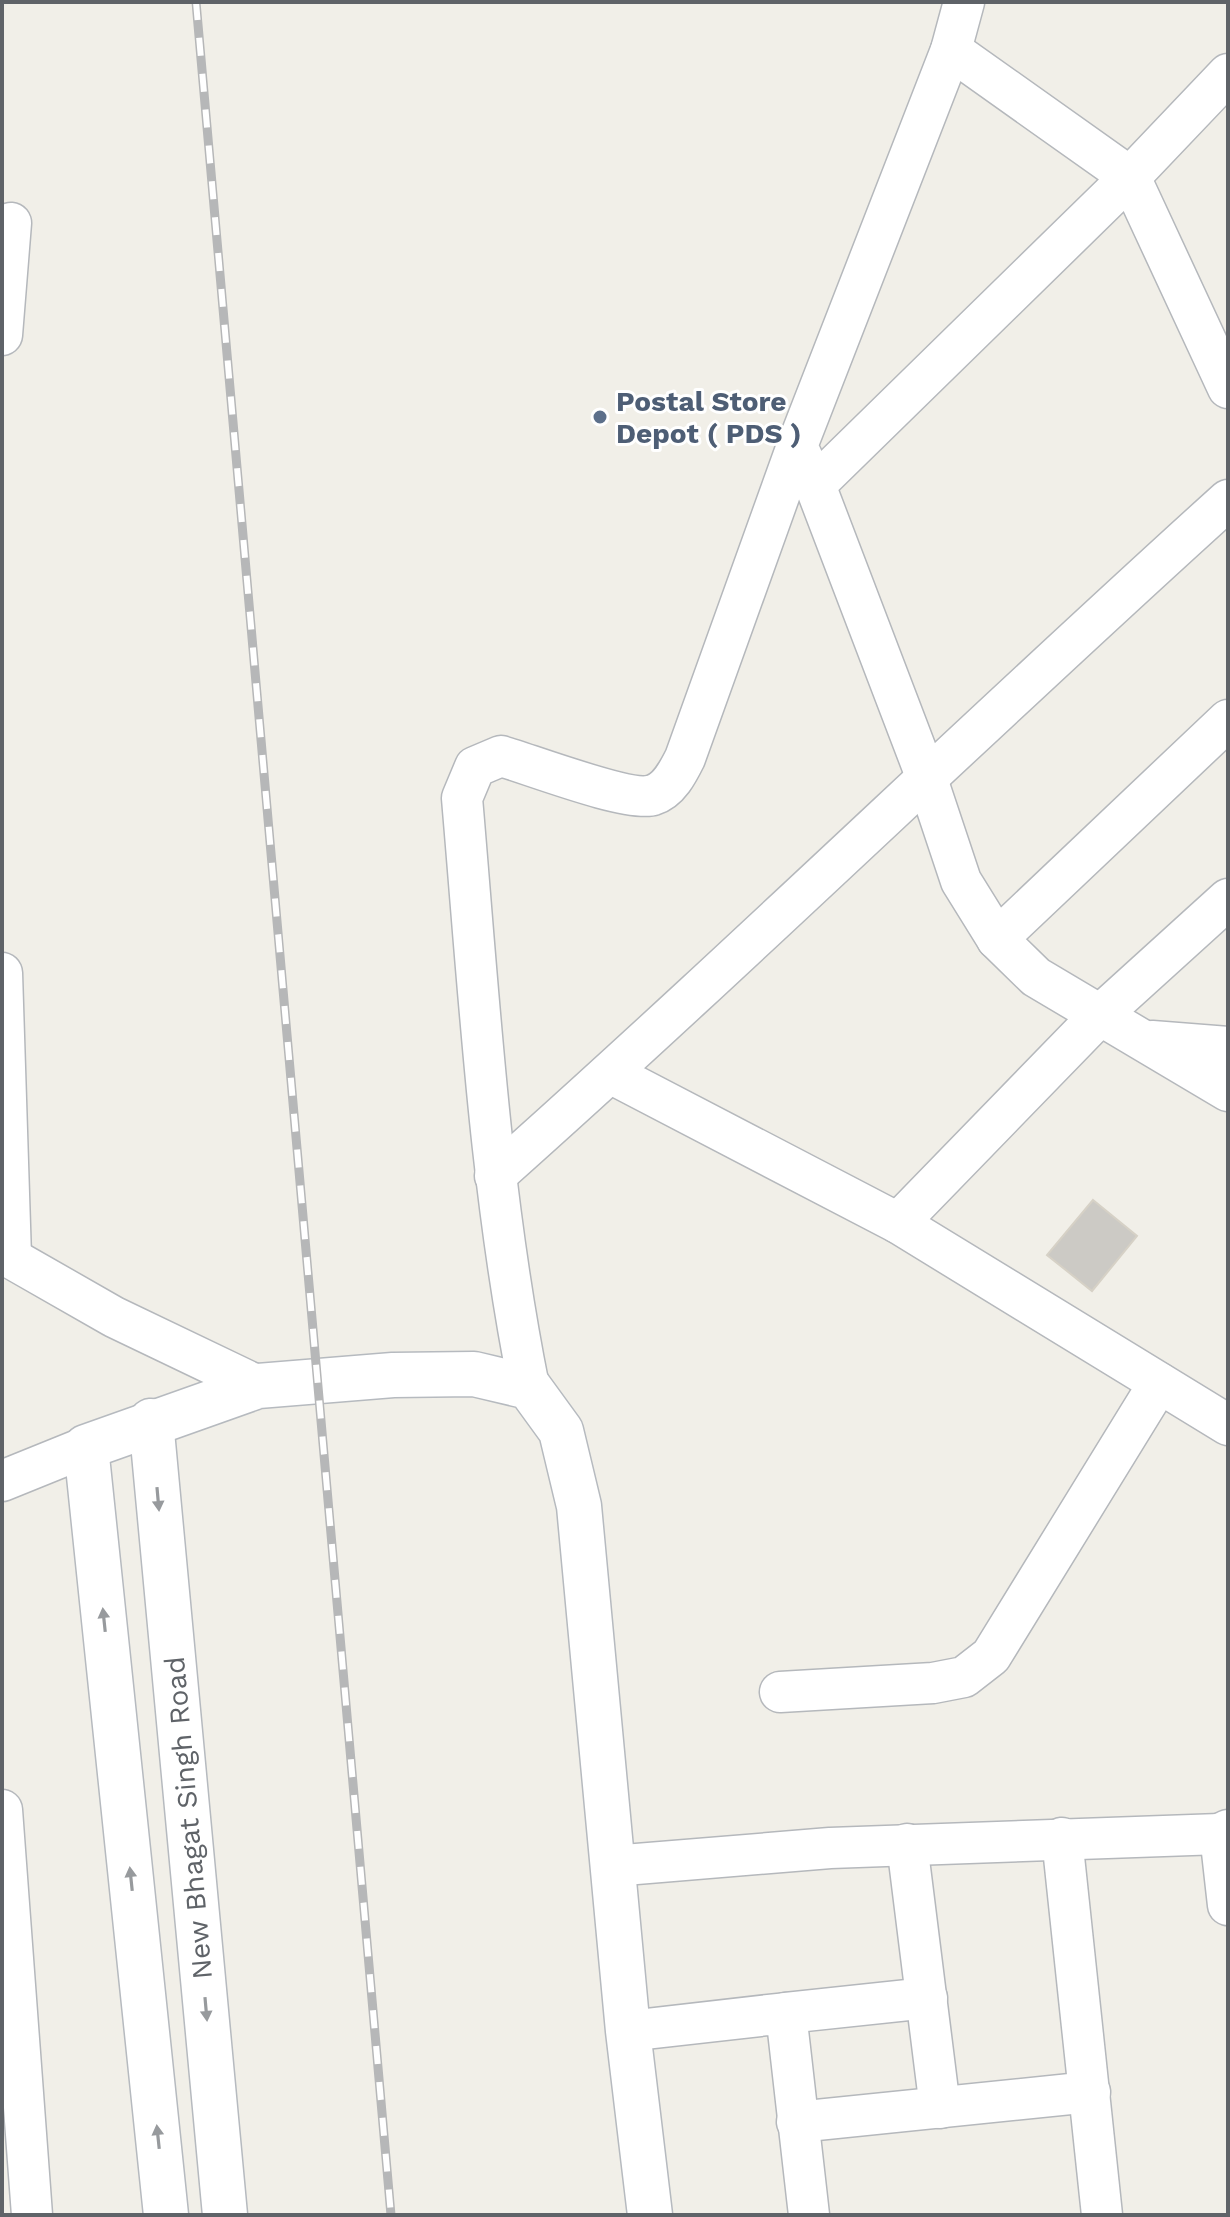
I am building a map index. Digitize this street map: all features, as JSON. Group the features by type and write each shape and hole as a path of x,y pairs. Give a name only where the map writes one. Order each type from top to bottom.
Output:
{"street":[{"path":"650,2215 628,2031 579,1506 561,1431 529,1387 508,1284 495,1176 462,798 475,767 501,756 628,795 653,795 674,780 685,758 797,446 951,50 964,2"},
{"path":"951,50 1130,177 1228,388"},
{"path":"815,485 1130,177 1228,74"},
{"path":"2,335 11,223"},
{"path":"797,446 815,485 926,776 961,881 997,939 1036,977 1228,1091"},
{"path":"495,1176 764,934 926,776 1228,500"},
{"path":"997,939 1228,720"},
{"path":"898,1223 1099,1016 1228,899"},
{"path":"2,973 7,1255 114,1317 258,1386"},
{"path":"1140,1040 1228,1047"},
{"path":"610,1073 898,1223 1228,1425"},
{"path":"2,1481 151,1421 258,1386 393,1375 474,1374 529,1387"},
{"path":"780,1692 933,1683 964,1677 991,1656 1159,1383"},
{"name":"New Bhagat Singh Road","path":"151,1421 225,2215"},
{"path":"86,1447 166,2215"},
{"path":"2,1810 9,2015 32,2215"},
{"path":"612,1866 907,1844 1224,1832 1228,1905"},
{"path":"1062,1838 1102,2215"},
{"path":"907,1844 940,2108"},
{"path":"628,2031 927,1998"},
{"path":"786,2013 809,2215"},
{"path":"797,2122 1090,2092"}],"building":[{"path":"1093,1200 1137,1236 1092,1291 1047,1255"}],"railway":[{"path":"196,2 391,2215"}],"place":[{"name":"Postal Store Depot ( PDS )","path":"600,417"}]}
